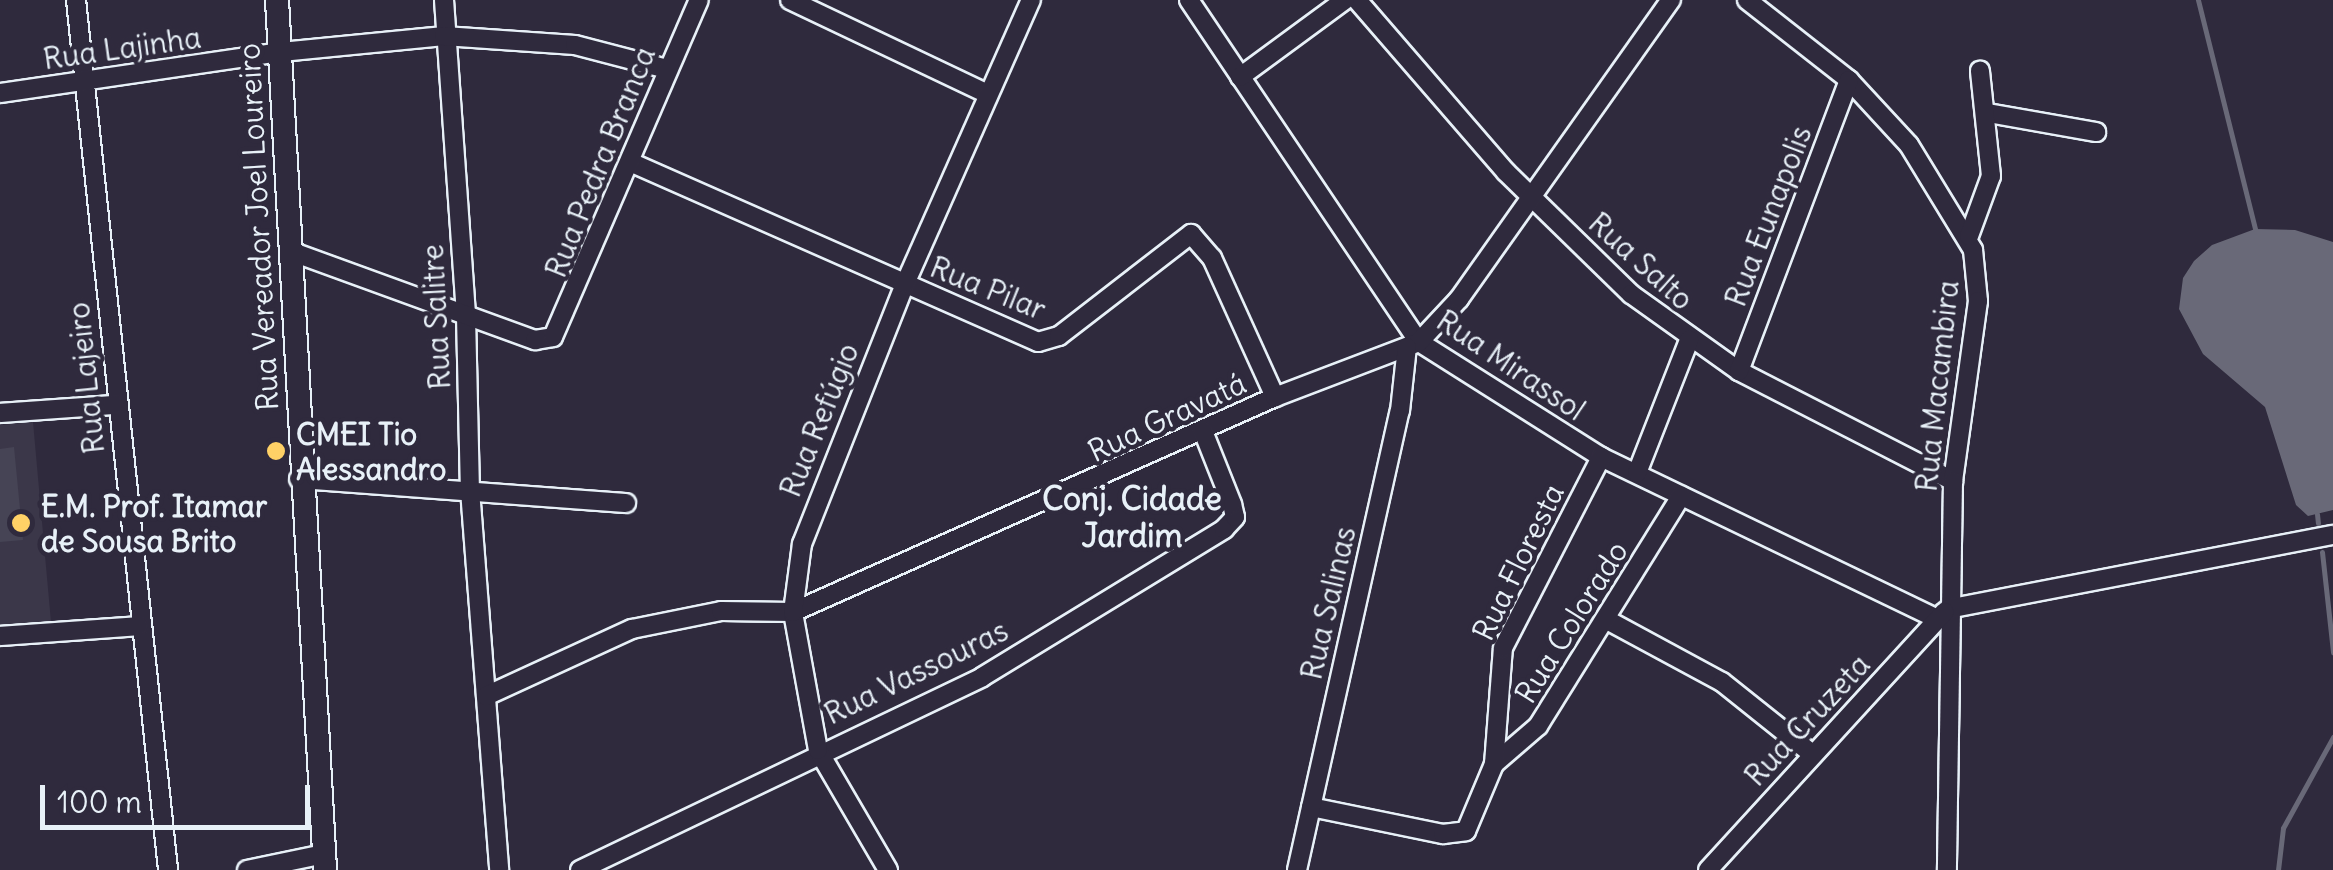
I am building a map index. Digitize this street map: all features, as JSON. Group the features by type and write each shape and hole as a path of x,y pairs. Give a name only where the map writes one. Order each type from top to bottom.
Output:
{"street":[{"name":"Rua Lajeiro","path":"76,0 138,626 168,870"},
{"name":"Rua Vereador Joel Loureiro","path":"277,0 298,479 324,862"},
{"name":"Rua Salitre","path":"444,0 466,316 470,490 498,870"},
{"name":"Rua Pedra Branca","path":"466,316 546,340 565,318 699,0"},
{"path":"790,0 988,94"},
{"name":"Rua Refúgio","path":"888,870 818,750 793,612 808,521 904,284 1031,0"},
{"name":"Rua Mirassol","path":"1190,0 1413,344 1601,457 1943,614"},
{"path":"1240,77 1345,0"},
{"name":"Rua Salto","path":"1357,0 1530,196 1689,340 1739,372 1953,482"},
{"name":"Rua Gravatá","path":"486,696 632,629 721,611 793,612 1275,397 1413,344 1459,299 1671,0"},
{"name":"Rua Macambira","path":"1747,0 1849,80 1927,167 1970,236 1978,302 1953,482 1943,614 1947,870"},
{"name":"Rua Lajinha","path":"0,93 85,84 280,52 444,36 576,45 667,69"},
{"path":"1970,236 1990,176 1988,112 1980,71"},
{"name":"Rua Eunapolis","path":"1739,372 1849,80"},
{"path":"1988,112 2096,132"},
{"name":"Rua Pilar","path":"630,162 904,284 1047,342 1191,234 1212,258 1275,397"},
{"path":"290,251 466,316"},
{"path":"1637,474 1689,340"},
{"name":"Rua Salinas","path":"1296,870 1413,344"},
{"path":"0,413 116,405"},
{"name":"Rua Vassouras","path":"580,870 818,750 982,677 1230,524 1232,504 1203,432"},
{"name":"Rua Floresta","path":"1310,807 1456,835 1472,822 1494,764 1502,648 1601,457"},
{"path":"298,479 626,503"},
{"name":"Rua Colorado","path":"1494,764 1524,743 1609,621 1681,496"},
{"path":"1943,614 2333,535"},
{"name":"Rua Cruzeta","path":"1708,870 1811,753 1943,614"},
{"path":"1609,621 1722,682 1811,753"},
{"path":"0,636 138,626"},
{"path":"247,870 324,862"}],"shaded area":[{"name":"E.M. Prof. Itamar de Sousa Brito","path":"33,422 51,622 0,626 0,425"},
{"path":"14,447 23,540 0,542 0,449"}],"water":[{"path":"2255,229 2295,230 2333,242 2333,510 2308,516 2296,505 2265,407 2203,354 2179,309 2183,278 2194,261 2212,245"}],"waterway":[{"path":"2198,0 2255,229"},
{"path":"2317,514 2318,523"},
{"path":"2322,552 2333,652"},
{"path":"2278,870 2283,828 2333,737"}],"place":[{"name":"CMEI Tio Alessandro","path":"276,451"},
{"name":"E.M. Prof. Itamar de Sousa Brito","path":"21,523"}],"district":[{"name":"Conj. Cidade Jardim","path":"1132,518"}]}
